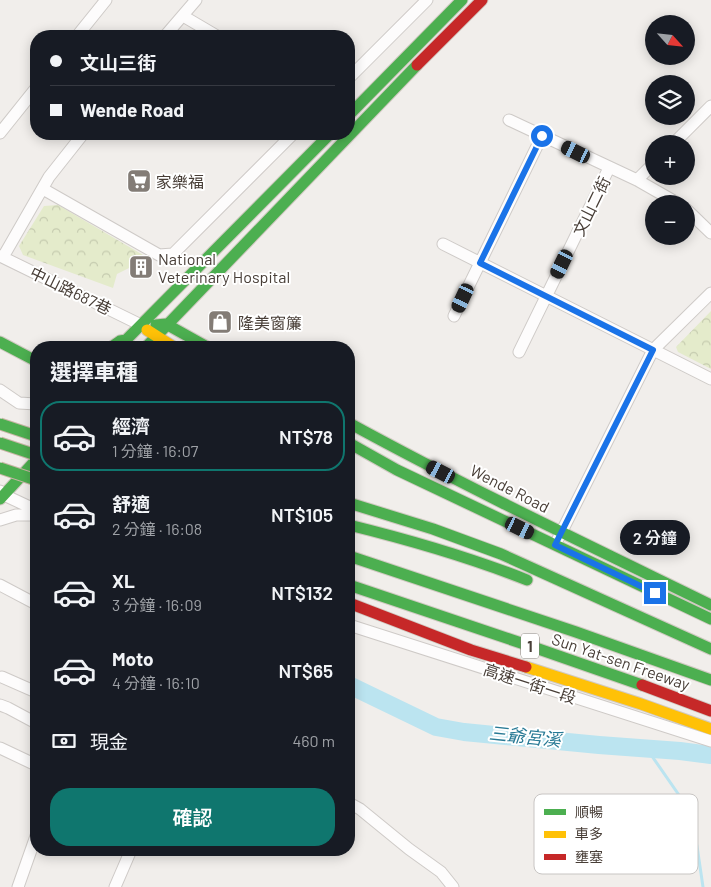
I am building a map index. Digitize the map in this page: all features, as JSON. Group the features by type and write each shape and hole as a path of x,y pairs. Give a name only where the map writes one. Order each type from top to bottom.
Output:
{"main road":[{"path":"355,109 462,0"},
{"path":"355,129 482,0"},
{"path":"126,341 324,140"},
{"path":"151,341 344,140"},
{"path":"141,325 166,324 196,341"},
{"path":"141,325 163,341"},
{"path":"0,334 30,348"},
{"path":"0,342 30,358"},
{"path":"0,424 30,434"},
{"name":"Wende Road","path":"355,426 561,532 711,605"},
{"path":"30,437 5,464 30,477"},
{"path":"0,443 30,453"},
{"name":"Wende Road","path":"355,446 398,470 711,619"},
{"path":"1,495 30,466"},
{"path":"355,505 433,529 501,554 711,649"},
{"path":"355,526 448,552 537,584"},
{"name":"Sun Yat-sen Freeway","path":"355,558 711,680"},
{"name":"Sun Yat-sen Freeway","path":"355,587 659,691 711,711"},
{"path":"573,599 687,639"},
{"path":"355,605 471,650 641,704 711,729"}],"street":[{"path":"82,30 106,0"},
{"path":"170,30 196,0"},
{"path":"355,72 427,0"},
{"path":"182,16 206,30"},
{"path":"0,133 30,96"},
{"path":"682,135 711,106"},
{"path":"509,120 637,180 664,195"},
{"path":"454,316 542,136"},
{"path":"1,257 49,177 78,140"},
{"path":"43,189 159,255 173,254 287,140"},
{"name":"文山二街","path":"519,352 610,168"},
{"path":"637,180 645,172"},
{"path":"695,218 711,233"},
{"path":"443,244 711,379"},
{"name":"中山路687巷","path":"1,257 141,325"},
{"path":"555,545 653,350 711,293"},
{"path":"0,390 19,403 30,404"},
{"path":"1,495 30,507"},
{"path":"0,520 16,514 30,515"},
{"path":"0,585 30,601"},
{"name":"高速一街一段","path":"355,627 711,741"},
{"path":"2,677 30,689"},
{"path":"0,705 30,720"},
{"path":"0,748 30,763"},
{"path":"355,806 441,872 453,887"},
{"path":"18,887 30,853"},
{"path":"115,887 128,856"}],"green space":[{"path":"58,205 143,255 129,268 117,274 113,288 23,255 19,246 44,206"},
{"path":"711,311 711,369 678,352 676,347"}],"waterway":[{"name":"三爺宮溪","path":"355,688 436,727 464,732 711,755"},
{"path":"647,749 678,794"},
{"path":"698,853 703,887"}],"traffic: fast":[{"path":"355,109 462,0"},
{"path":"355,130 417,65"},
{"path":"125,341 324,140"},
{"path":"152,341 345,140"},
{"path":"156,325 166,324 196,341"},
{"path":"120,341 126,340"},
{"path":"0,342 30,358"},
{"path":"0,424 30,434"},
{"path":"355,426 484,494 711,605"},
{"path":"0,443 30,453"},
{"path":"355,446 397,470 711,619"},
{"path":"0,499 30,466"},
{"path":"0,468 30,478"},
{"path":"355,505 433,529 501,554 711,649"},
{"path":"355,527 439,550 527,580"},
{"path":"355,558 576,632 711,680"},
{"path":"355,587 642,685"}],"traffic: slow":[{"path":"147,330 164,341"},
{"path":"526,667 711,729"}],"traffic: jam":[{"path":"417,65 482,0"},
{"path":"355,605 471,650 526,667"},
{"path":"642,685 711,711"}],"place":[{"name":"家樂福","path":"139,181"},
{"name":"National Veterinary Hospital","path":"141,267"},
{"name":"隆美窗簾","path":"220,322"}],"route":[{"path":"542,136 480,263 653,350 555,545 655,593"}]}
